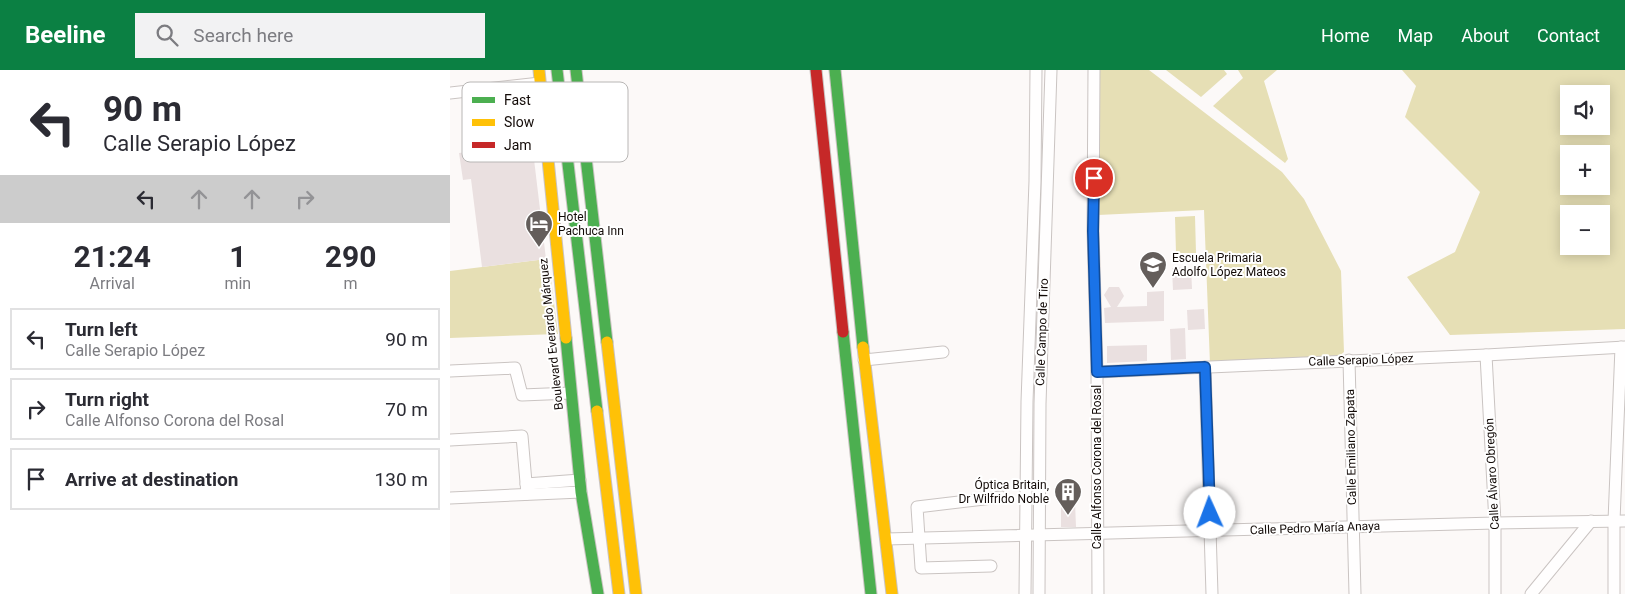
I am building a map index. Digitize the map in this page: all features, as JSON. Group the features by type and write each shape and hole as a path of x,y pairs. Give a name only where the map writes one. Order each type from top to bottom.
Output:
{"main road":[{"name":"Boulevard Everardo Márquez","path":"539,70 540,82"},
{"path":"816,70 871,594"},
{"path":"835,70 864,360 892,594"},
{"name":"Boulevard Everardo Márquez","path":"548,162 581,486 598,594"},
{"path":"568,162 619,594"},
{"path":"587,162 636,594"},
{"path":"845,345 863,343"}],"street":[{"name":"Calle Alfonso Corona del Rosal","path":"1094,70 1093,231 1097,372 1098,594"},
{"path":"1036,74 1051,75"},
{"name":"Calle Campo de Tiro","path":"1026,594 1029,301 1035,181 1036,74"},
{"name":"Calle Campo de Tiro","path":"1039,594 1042,301 1051,75"},
{"path":"1035,181 1048,181"},
{"path":"1029,301 1042,301"},
{"name":"Calle Serapio López","path":"1097,372 1623,347"},
{"path":"1614,594 1619,521 1623,347"},
{"path":"864,360 942,352"},
{"name":"Calle Álvaro Obregón","path":"1486,355 1494,523 1495,594"},
{"name":"Calle Emiliano Zapata","path":"1348,360 1355,594"},
{"path":"1205,367 1212,594"},
{"path":"450,371 515,368 522,395 571,393"},
{"path":"450,440 522,436 527,489"},
{"path":"450,498 527,489 581,486"},
{"path":"991,566 921,568 917,507 1001,497"},
{"path":"1531,594 1591,521"},
{"name":"Calle Pedro María Anaya","path":"886,539 1353,526 1619,521"}],"shaded area":[{"path":"1098,70 1149,70 1282,172 1304,199 1341,271 1344,352 1339,356 1210,364 1204,210 1098,215"},
{"path":"1166,70 1224,70 1227,74 1201,97"},
{"path":"1238,70 1277,70 1264,81 1288,159 1285,163 1213,106 1243,78"},
{"path":"1402,70 1625,70 1625,329 1450,335 1407,277 1455,252 1480,192 1405,117 1416,86"},
{"path":"1195,216 1196,253 1176,253 1175,217"},
{"path":"546,259 550,271 558,334 450,338 450,271"}],"building":[{"path":"459,153 462,153 462,162 534,162 546,259 482,267 471,179 463,180"},
{"path":"1191,267 1192,289 1173,290 1172,268"},
{"path":"1109,287 1119,287 1124,296 1117,307 1147,306 1147,292 1164,291 1164,321 1105,323 1104,308 1111,307 1104,295"},
{"path":"1204,309 1205,329 1188,330 1187,310"},
{"path":"1185,328 1186,359 1171,360 1170,329"},
{"path":"1147,345 1147,361 1107,363 1107,346"},
{"name":"Óptica Britain, Dr Wilfrido Noble","path":"1075,502 1076,527 1061,527 1061,503"}],"traffic: fast":[{"path":"557,70 558,82"},
{"path":"576,70 577,82"},
{"path":"835,70 863,347"},
{"path":"568,162 597,411"},
{"path":"586,162 607,342"},
{"path":"843,332 871,594"},
{"path":"566,338 581,492 598,594"}],"traffic: slow":[{"path":"539,70 540,82"},
{"path":"548,162 566,338"},
{"path":"607,342 636,594"},
{"path":"863,347 892,594"},
{"path":"597,411 619,594"}],"traffic: jam":[{"path":"816,70 843,332"}],"place":[{"name":"Hotel Pachuca Inn","path":"539,248"},
{"name":"Escuela Primaria Adolfo López Mateos","path":"1153,289"},
{"name":"Óptica Britain, Dr Wilfrido Noble","path":"1068,516"}],"route":[{"path":"1094,178 1093,231 1097,372 1205,367 1210,513"}]}
